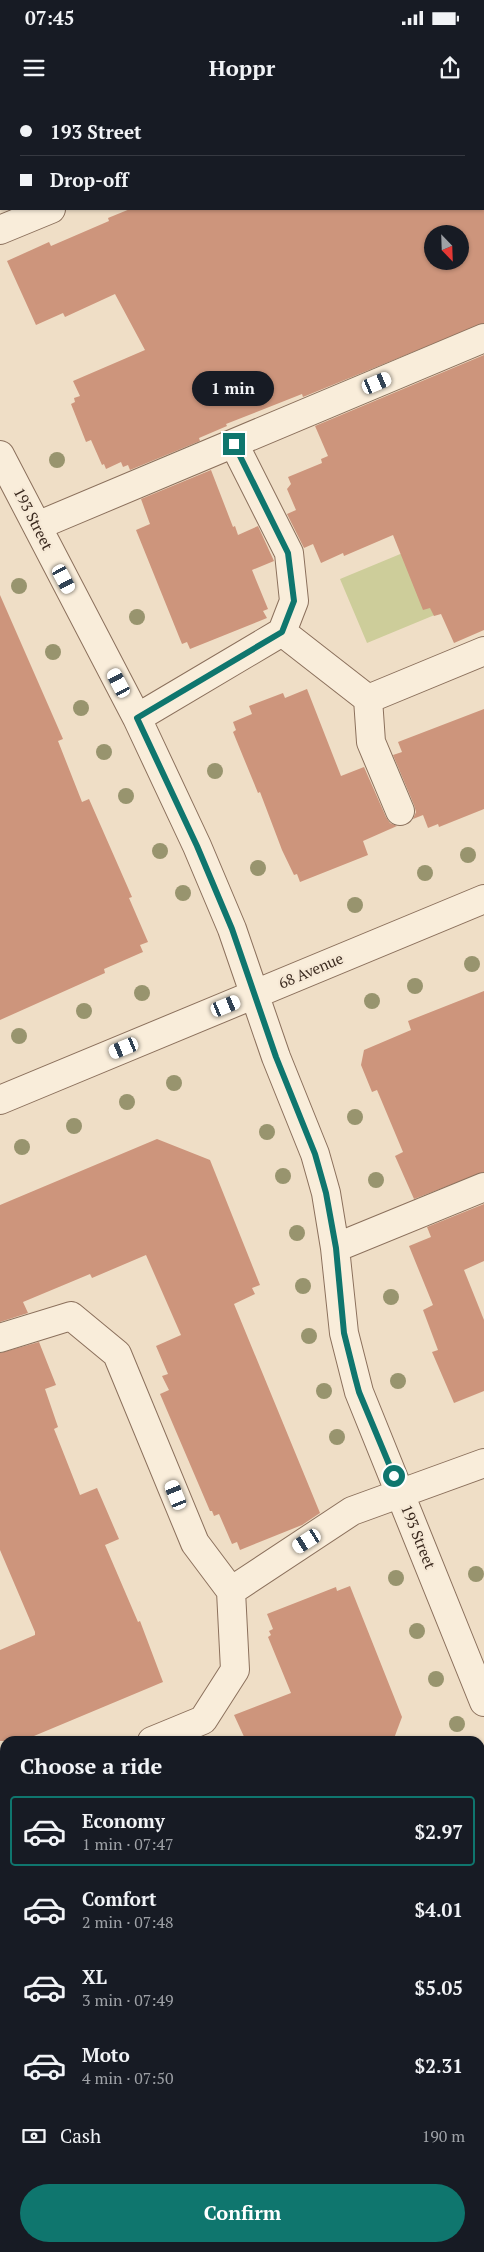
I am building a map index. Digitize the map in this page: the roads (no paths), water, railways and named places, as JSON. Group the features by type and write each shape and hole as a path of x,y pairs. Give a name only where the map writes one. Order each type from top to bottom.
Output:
{"street":[{"path":"0,230 49,210"},
{"path":"37,526 484,338"},
{"path":"137,718 282,632 294,601 288,553 234,444"},
{"name":"193 Street","path":"0,455 137,718 197,846 232,929 276,1057 315,1154 326,1193 336,1248 344,1333 359,1392 484,1702"},
{"path":"282,632 368,699 371,742 400,811"},
{"path":"368,699 484,651"},
{"name":"68 Avenue","path":"0,1100 484,899"},
{"path":"336,1248 484,1187"},
{"path":"0,1338 71,1316 117,1354 195,1543 231,1591 235,1670 203,1720 164,1736"},
{"path":"231,1591 352,1511 484,1463"}]}
